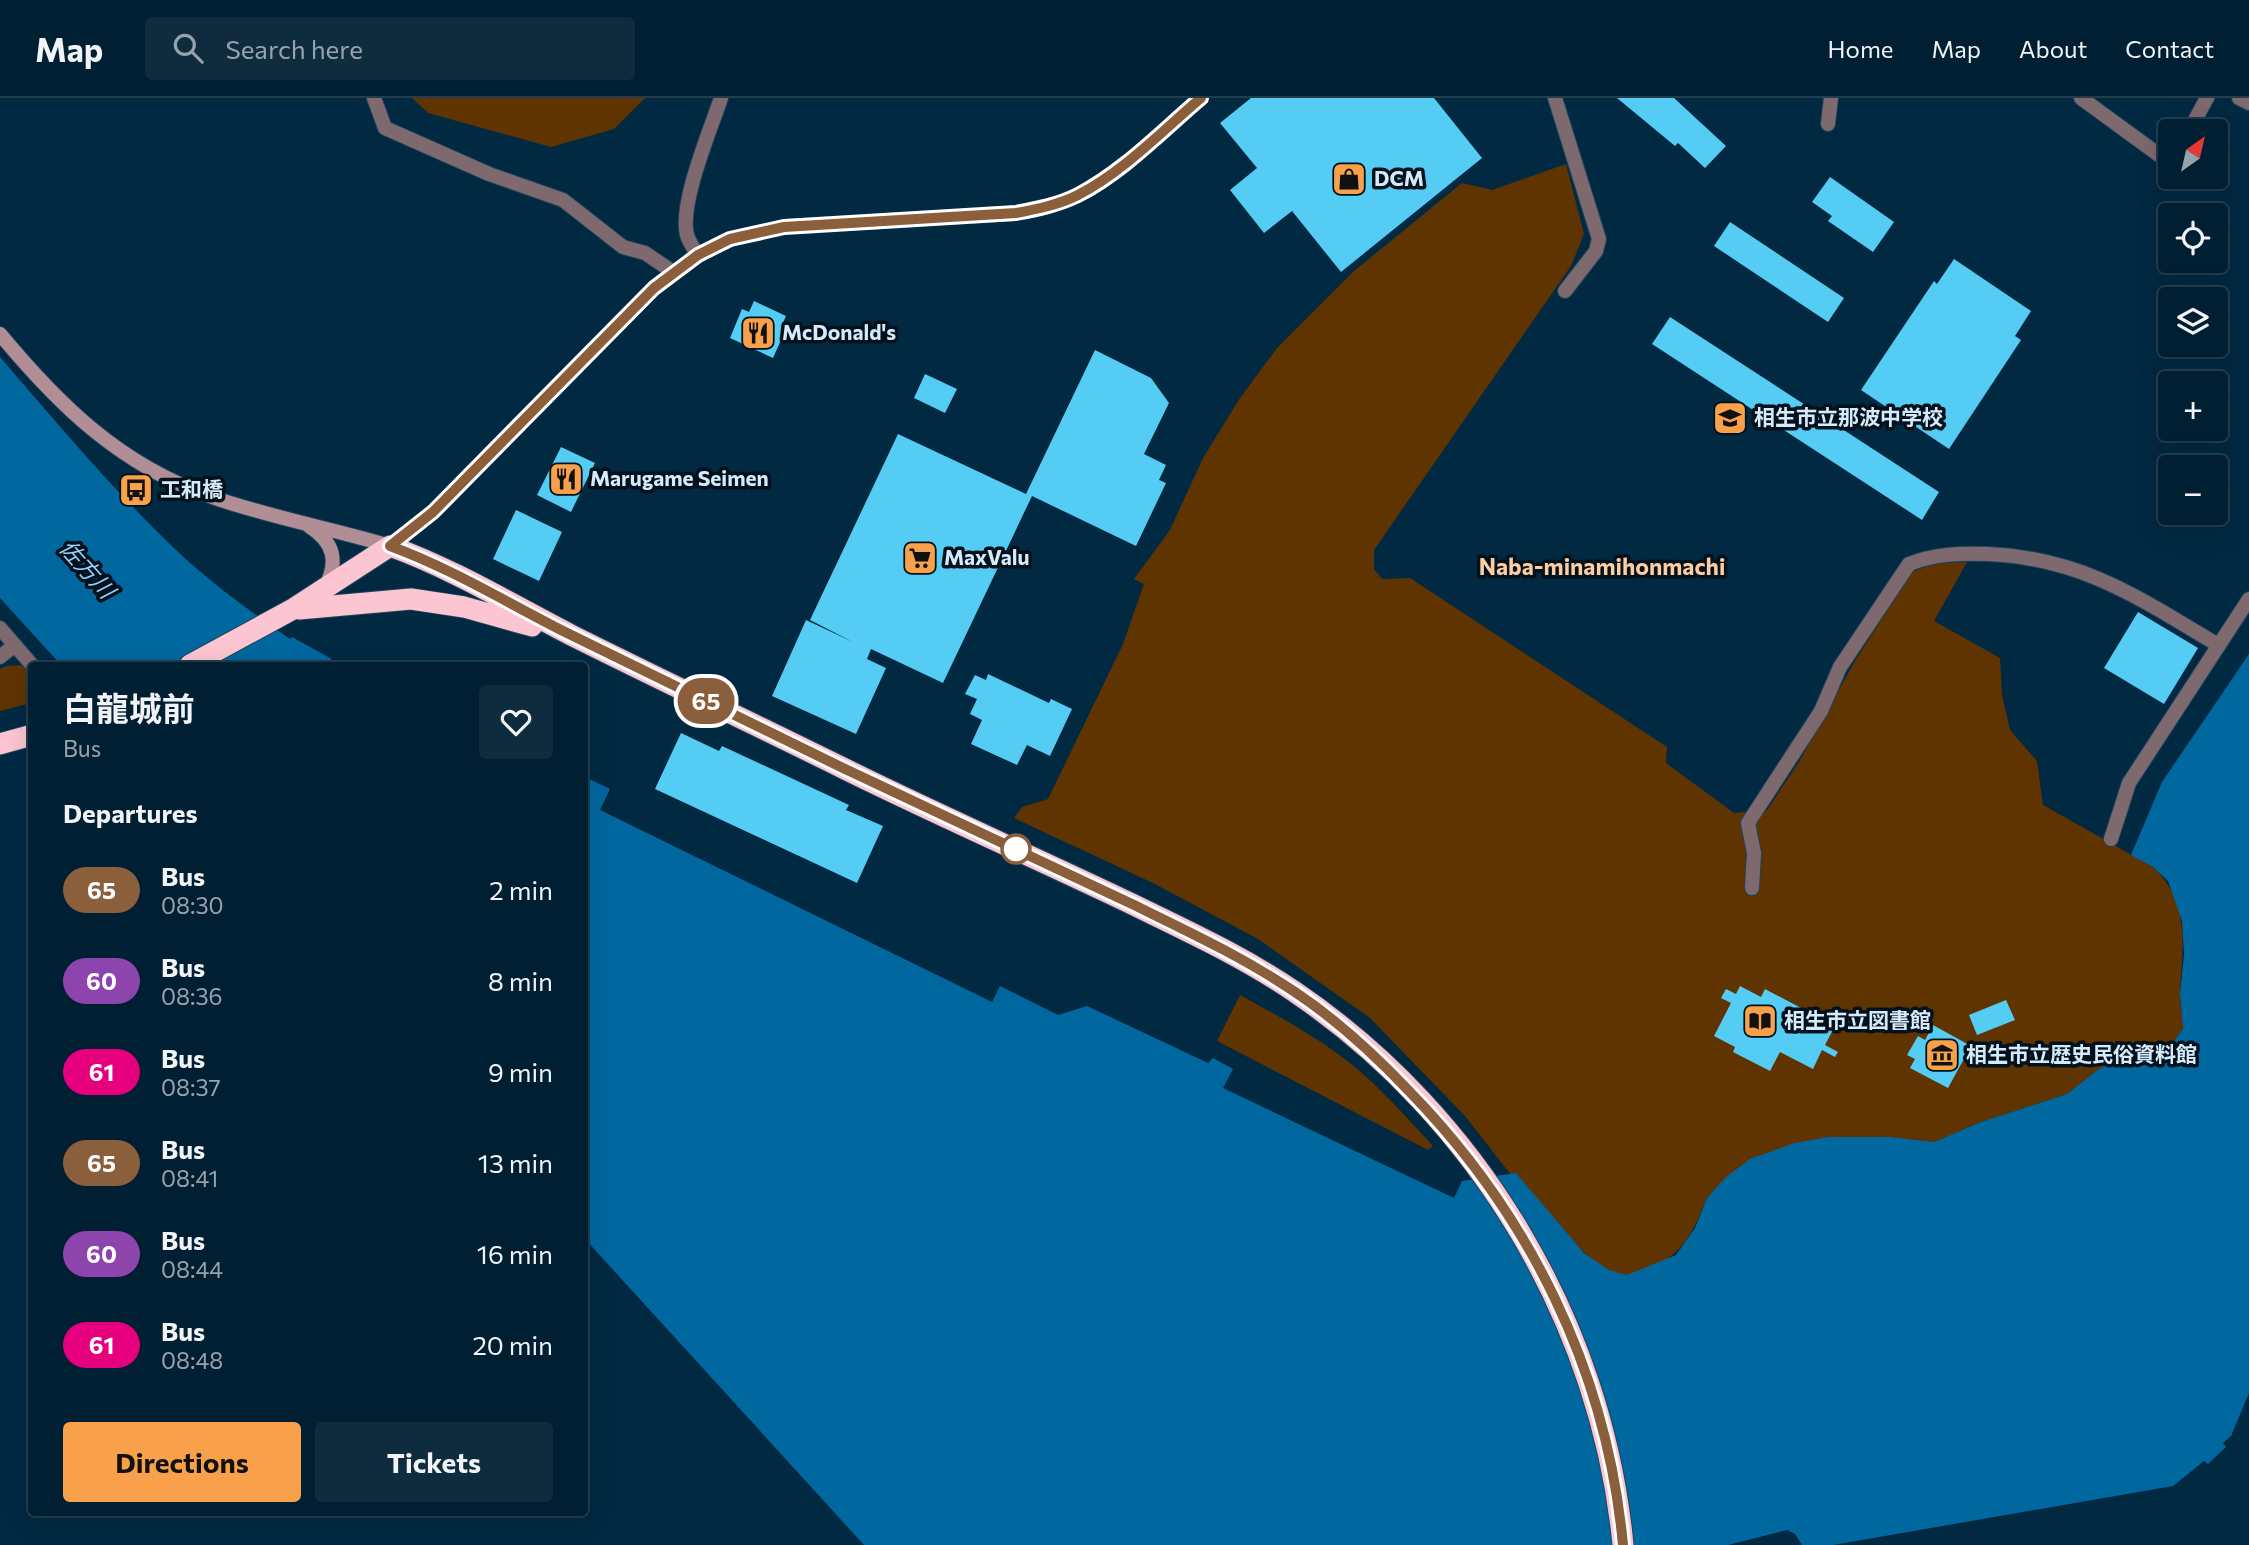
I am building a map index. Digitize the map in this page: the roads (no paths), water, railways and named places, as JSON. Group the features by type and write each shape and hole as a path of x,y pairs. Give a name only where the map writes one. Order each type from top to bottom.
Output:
{"highway":[{"path":"196,662 293,609 390,546 432,563 576,637 887,789 1096,886 1256,968 1294,992 1361,1043 1448,1133 1513,1220 1574,1338 1596,1402 1619,1505 1623,1545"},
{"path":"293,609 411,599 474,609 576,637"},
{"path":"0,744 28,737"}],"street":[{"path":"374,98 385,128 489,174 564,200 624,247 645,253 673,272"},
{"path":"698,255 688,237 685,217 690,192 721,98"},
{"path":"0,334 62,404 100,436 178,483 209,496 390,546 433,512 673,272 698,255 730,239 784,227 1016,213 1047,207 1077,196 1102,181 1201,98"},
{"path":"1555,98 1598,239 1596,251 1565,291"},
{"path":"1828,124 1831,98"},
{"path":"2081,98 2158,154"},
{"path":"2196,119 2207,98"},
{"path":"2239,98 2249,103"},
{"path":"304,522 320,533 332,551 331,576 324,589"},
{"path":"1752,888 1754,853 1748,823 1821,711 1840,667 1909,564 1927,557 1970,553 2041,558 2099,578 2218,645"},
{"path":"2111,839 2129,783 2249,599"},
{"path":"0,628 29,662"},
{"path":"0,657 15,645"}],"water":[{"name":"佐方川","path":"0,357 108,480 176,550 260,618 290,639 292,637 333,662 58,662 0,598"},
{"path":"2249,654 2249,1393 2231,1436 2223,1443 2226,1447 2208,1464 2204,1461 2173,1486 1833,1545 1802,1545 1795,1534 1787,1530 1728,1545 864,1545 588,1242 588,778 610,789 600,810 992,1002 1000,986 1058,1015 1087,1006 1208,1063 1213,1058 1233,1069 1223,1088 1454,1198 1462,1181 1516,1173 1584,1253 1609,1270 1627,1275 1676,1255 1695,1228 1707,1198 1725,1178 1750,1159 1795,1143 1828,1137 1891,1137 1934,1142 1981,1122 2067,1094 2096,1071 2136,1049 2174,1041 2183,1029 2180,994 2184,954 2182,921 2168,881 2153,867 2131,855 2162,782"}],"place":[{"name":"DCM","path":"1349,179"},
{"name":"McDonald's","path":"758,333"},
{"name":"相生市立那波中学校","path":"1730,418"},
{"name":"Marugame Seimen","path":"566,479"},
{"name":"工和橋","path":"136,490"},
{"name":"MaxValu","path":"920,558"},
{"name":"相生市立図書館","path":"1760,1021"},
{"name":"相生市立歴史民俗資料館","path":"1942,1055"}],"district":[{"name":"Naba-minamihonmachi","path":"1602,567"}]}
